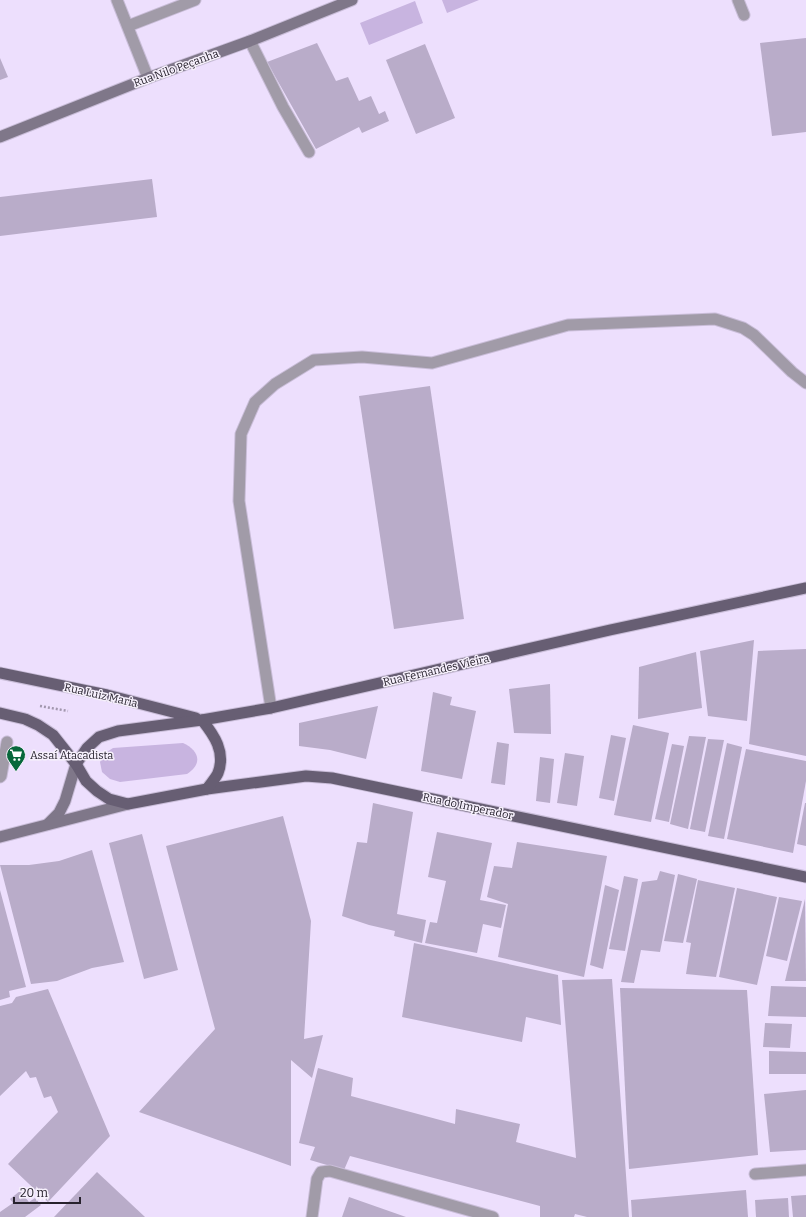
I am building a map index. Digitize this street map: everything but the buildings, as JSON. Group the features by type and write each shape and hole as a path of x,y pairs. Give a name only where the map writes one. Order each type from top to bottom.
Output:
{"main road":[{"name":"Rua Nilo Peçanha","path":"0,137 148,78 250,41 352,0"},
{"name":"Rua Fernandes Vieira","path":"76,764 86,748 99,738 118,731 202,720 271,708 610,630 806,588"},
{"name":"Rua Luiz Maria","path":"0,674 108,695 202,720"},
{"path":"0,713 25,719 38,725 52,735 76,764 86,781 97,792 109,799 128,804"},
{"path":"202,720 213,734 219,747 220,760 218,773 207,788"},
{"path":"47,825 58,813 65,801 76,764"},
{"name":"Rua do Imperador","path":"128,804 207,788 306,776 332,778 806,877"},
{"path":"0,837 128,804"}],"street":[{"path":"117,0 148,78"},
{"path":"128,26 194,0"},
{"path":"738,0 744,15"},
{"path":"250,41 282,107 309,152"},
{"path":"271,708 239,501 241,434 255,402 275,384 314,360 362,357 432,363 568,325 715,319 742,328 754,336 792,372 806,383"},
{"path":"0,776 7,742"},
{"path":"755,1174 806,1170"},
{"path":"312,1217 317,1179 321,1172 330,1171 493,1217"}],"shaded area":[{"path":"442,0 479,0 447,13"},
{"path":"415,1 423,23 369,45 360,23"},
{"path":"183,743 192,749 197,757 196,766 187,774 120,782 110,779 102,772 100,762 104,754 113,748"}],"place":[{"name":"Assaí Atacadista","path":"16,772"}]}
